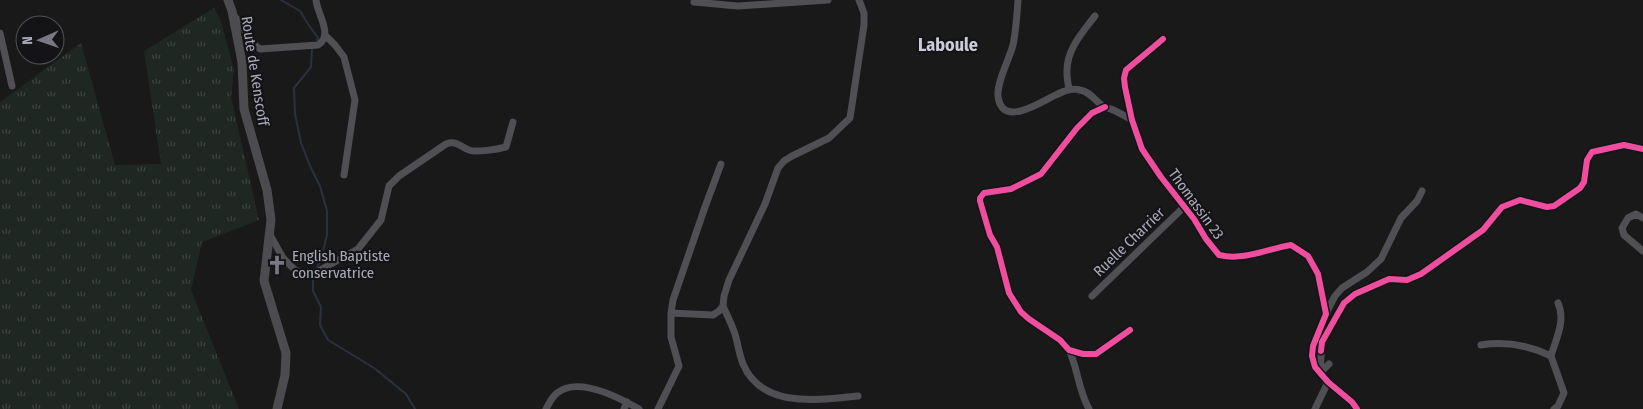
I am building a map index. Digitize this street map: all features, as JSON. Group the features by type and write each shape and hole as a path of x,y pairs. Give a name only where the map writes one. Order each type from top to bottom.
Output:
{"main road":[{"name":"Route de Kenscoff","path":"228,0 242,62 244,109 268,190 271,220 264,281 286,353 285,375 277,409"}],"street":[{"path":"316,0 325,35 344,57 355,100 344,175"},
{"path":"694,2 738,6 767,2 828,0"},
{"path":"671,313 714,315 720,311 729,280 765,204 778,168 792,156 829,138 850,118 864,25 864,13 859,0"},
{"path":"1018,0 1013,44 999,86 998,96 1000,104 1005,110 1013,112 1032,108 1058,93 1069,90 1085,92 1093,96 1105,107 1132,120"},
{"path":"232,11 256,46 260,48 318,45 322,42 325,35"},
{"path":"1069,90 1066,73 1068,59 1076,41 1096,16"},
{"path":"0,33 12,86"},
{"name":"Thomassin 23","path":"1163,38 1126,70 1124,78 1132,120 1142,149 1219,255 1237,258 1291,245 1308,256 1318,274 1326,314"},
{"path":"1089,409 1079,386 1069,350 1060,340 1029,319 1014,302 1006,284 997,247 990,235 980,198 987,192 1011,189 1041,174 1077,128 1092,113 1105,107"},
{"path":"269,233 284,258 296,271 313,274 358,249 381,220 389,186 399,176 451,142 457,143 470,151 506,147 514,122"},
{"path":"1320,373 1322,342 1344,303 1356,294 1389,279 1412,279 1483,230 1502,207 1520,200 1548,207 1554,206 1580,188 1584,182 1587,160 1592,152 1624,145 1643,149"},
{"path":"658,409 678,366 671,337 671,313 677,286 722,164"},
{"path":"1358,409 1328,382 1315,367 1312,356 1313,346 1335,296 1342,288 1381,260 1401,218 1417,201 1422,192"},
{"name":"Ruelle Charrier","path":"1092,296 1184,207"},
{"path":"1643,218 1636,214 1628,218 1622,228 1624,235 1643,251"},
{"path":"1554,409 1558,406 1564,393 1551,356 1561,324 1562,315 1558,303"},
{"path":"723,306 735,333 743,364 756,386 783,398 801,401 858,396"},
{"path":"1069,350 1083,354 1096,354 1130,330"},
{"path":"1481,345 1499,342 1535,349 1551,356"},
{"path":"1320,373 1329,364"},
{"path":"1315,409 1328,382"},
{"path":"546,409 551,399 559,391 581,387 603,391 625,405 639,409"}],"green space":[{"path":"214,8 221,21 234,70 231,97 259,220 202,242 191,290 239,409 0,409 0,102 51,65 65,65 65,55 81,43 115,165 161,164 144,51"}],"waterway":[{"path":"281,0 300,11 318,38 317,40"},
{"path":"312,49 311,67 294,88 295,114 301,143 320,186 327,211 327,235 316,270"},
{"path":"313,276 313,291 321,307 320,325 328,340 374,368 406,394 415,409"}],"cycle path":[{"path":"1163,39 1126,70 1124,78 1132,120 1142,149 1219,255 1246,256 1291,245 1308,256 1318,274 1326,314 1313,346 1312,356 1315,367 1357,409"},
{"path":"1105,107 1092,113 1077,128 1041,174 1011,189 984,193 980,201 990,235 997,247 1009,293 1021,312 1029,319 1060,340 1069,350 1083,354 1096,354 1130,330"},
{"path":"1321,351 1322,342 1344,303 1355,294 1389,279 1407,280 1421,274 1483,230 1502,207 1520,200 1547,207 1554,206 1580,188 1584,182 1587,160 1592,152 1624,145 1643,149"}],"place":[{"name":"English Baptiste conservatrice","path":"277,265"}],"district":[{"name":"Laboule","path":"948,45"}]}
